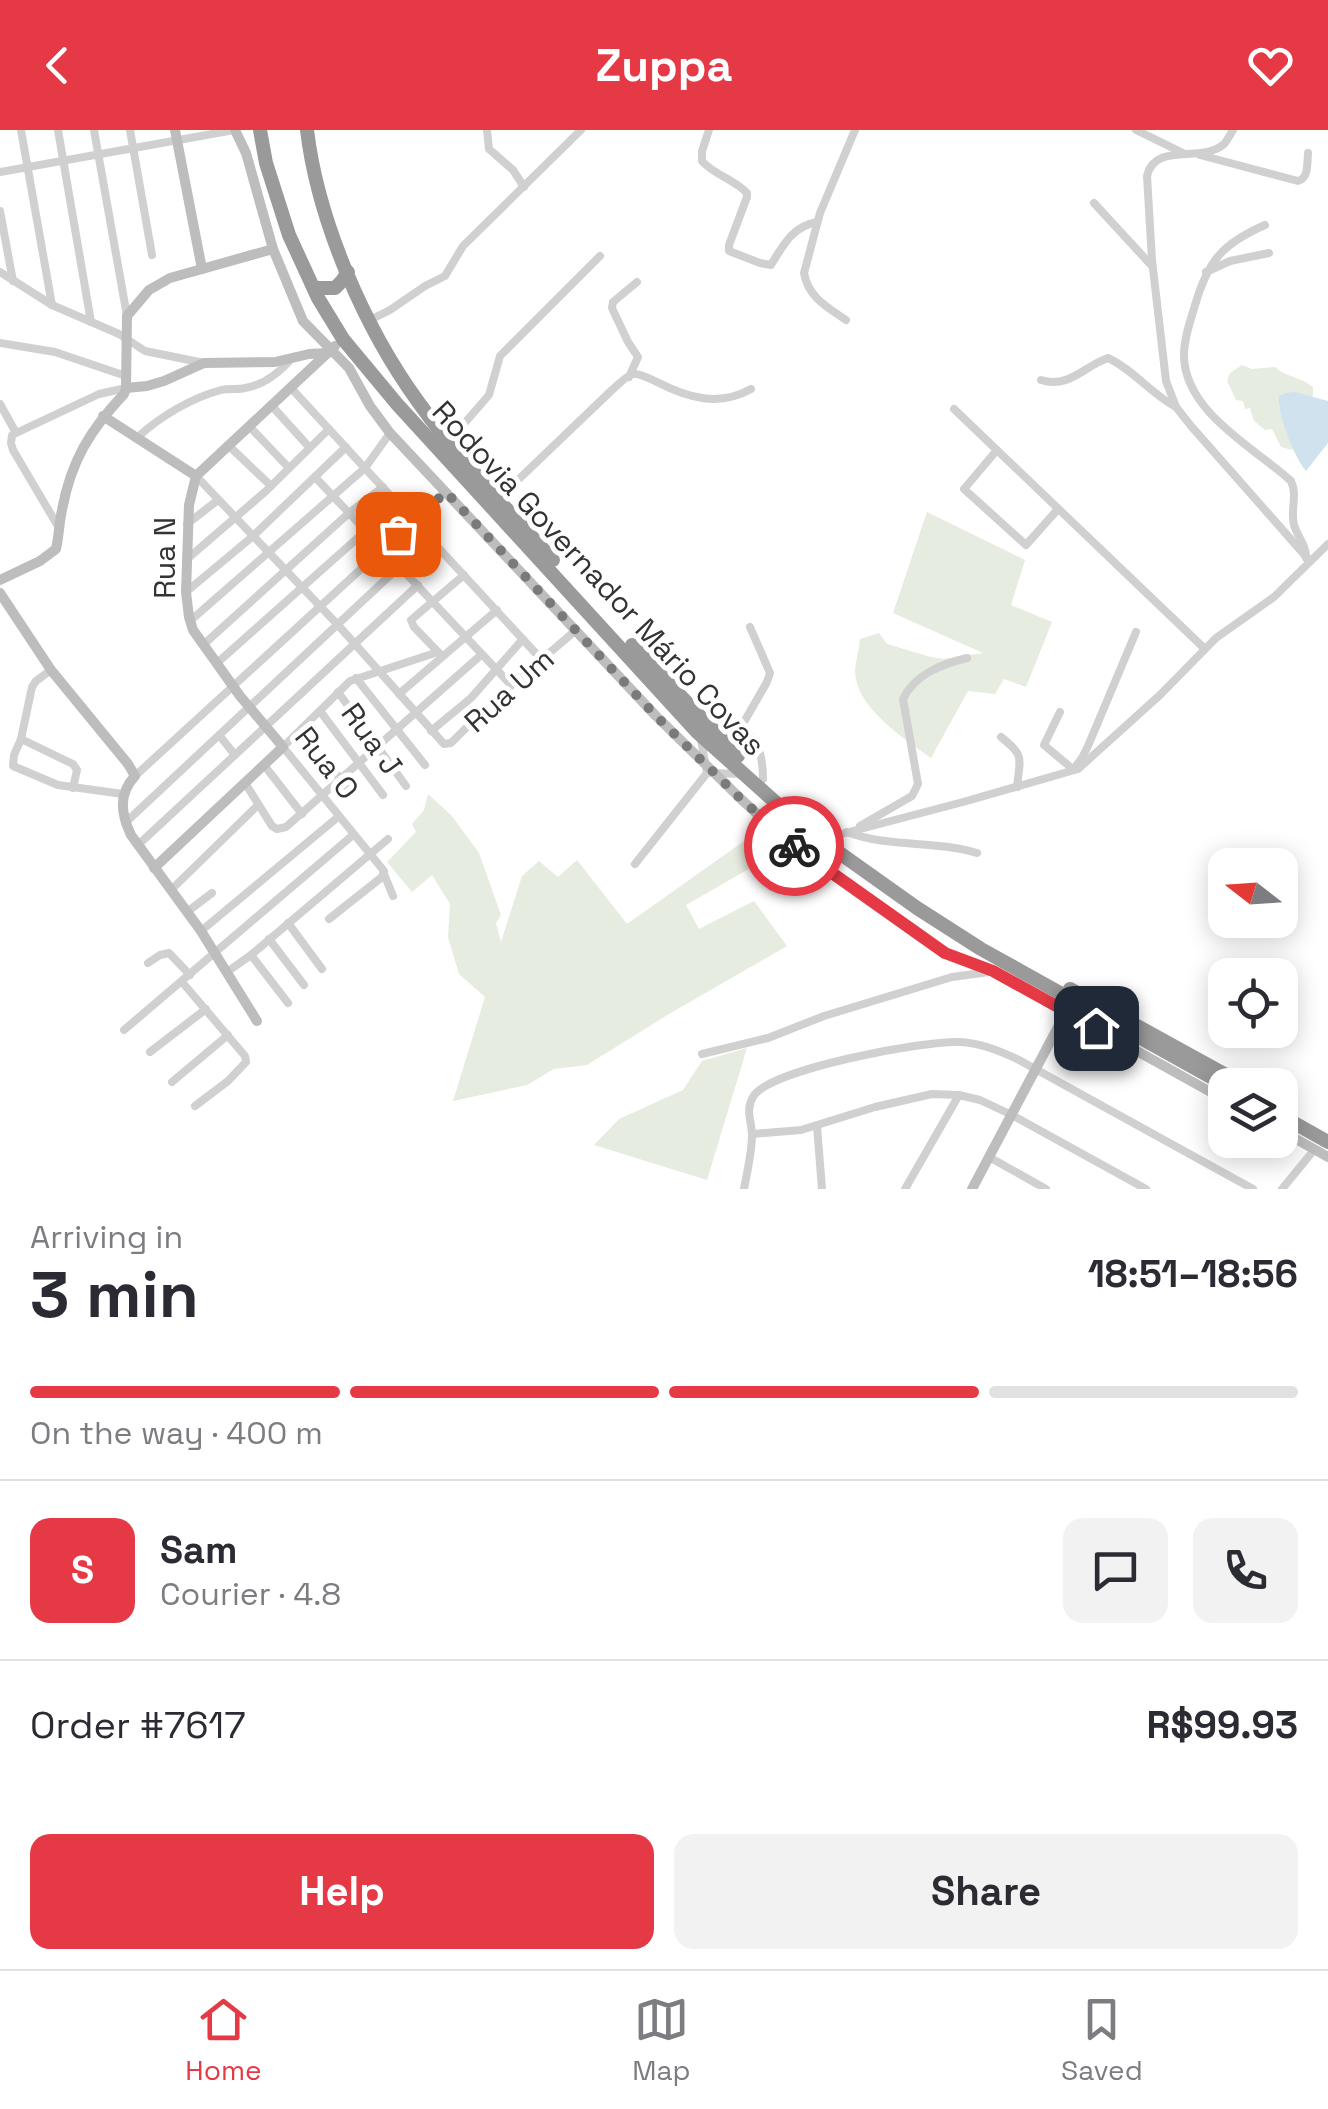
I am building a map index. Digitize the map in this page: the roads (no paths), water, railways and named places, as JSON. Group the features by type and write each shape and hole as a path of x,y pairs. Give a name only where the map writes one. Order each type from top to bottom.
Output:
{"highway":[{"name":"Rodovia Governador Mário Covas","path":"260,130 280,208 334,347 419,428 746,774 814,836 917,908 981,949 1208,1076"},
{"name":"Rodovia Governador Mário Covas","path":"307,130 318,186 348,272 370,320 417,400 498,499 698,724 830,837 926,905 1213,1068"},
{"path":"314,288 334,288 348,272"},
{"path":"1174,1058 1185,1077"},
{"path":"1298,1115 1328,1131"},
{"path":"1298,1129 1321,1146"}],"street":[{"path":"21,130 52,305"},
{"path":"58,130 91,322"},
{"path":"0,580 53,553 75,463 91,432 124,394 127,316 94,130"},
{"path":"130,130 152,255"},
{"path":"0,172 133,148 175,135 235,130 246,153 273,249 304,321 334,347 390,433 710,770 768,825 938,949 993,971 1208,1090"},
{"path":"486,130 489,149 513,170 524,188"},
{"path":"370,320 445,276 463,246 582,130"},
{"path":"708,130 702,161 747,193 730,251 771,264 793,234 817,222"},
{"path":"846,320 818,301 806,282 806,262 817,222 855,130"},
{"path":"1136,130 1191,154 1298,182 1304,178 1308,153"},
{"path":"1233,130 1216,149 1157,159 1146,176 1166,381 1176,407 1308,559"},
{"path":"175,135 202,270"},
{"path":"1094,203 1152,266"},
{"path":"0,211 13,281"},
{"path":"1265,225 1230,245 1206,272 1185,342 1185,365 1199,400 1212,416 1291,481 1296,491 1294,524 1308,559"},
{"path":"127,316 160,283 273,249"},
{"path":"1206,272 1230,261 1269,253"},
{"path":"450,441 489,395 500,356 600,256"},
{"path":"284,276 305,270"},
{"path":"0,272 52,305 154,354 204,363 257,363 334,347"},
{"path":"498,499 629,377 638,357 612,308 637,282"},
{"path":"0,342 56,352 126,382 147,386 204,363"},
{"path":"196,476 334,347"},
{"path":"137,438 159,420 208,395 265,381 292,358"},
{"path":"1041,380 1060,383 1108,358 1176,407"},
{"path":"629,377 640,375 701,399 727,398 751,388"},
{"path":"59,528 13,450 10,438 15,432 126,382"},
{"path":"291,388 541,660"},
{"path":"0,404 15,432"},
{"path":"272,405 308,448"},
{"path":"954,408 1204,649"},
{"path":"104,416 196,476 338,624 431,732 471,698 523,639"},
{"path":"249,426 289,468"},
{"path":"186,560 329,429"},
{"path":"190,620 365,468 390,433"},
{"path":"228,445 271,486"},
{"path":"186,592 346,447"},
{"path":"997,450 964,489 1026,545 1058,509"},
{"name":"Rua N","path":"196,476 187,524 186,592 190,620 196,636 234,688"},
{"path":"316,477 511,686"},
{"path":"203,645 383,487"},
{"path":"257,1021 201,931 125,823 123,794 135,776 446,492"},
{"path":"187,524 218,500"},
{"path":"217,663 398,503"},
{"path":"125,823 430,538"},
{"path":"830,837 1084,765 1204,649 1274,597 1308,559 1328,544"},
{"path":"440,655 411,620 464,574"},
{"path":"138,845 418,585"},
{"path":"0,593 51,670 135,776"},
{"path":"399,694 497,610"},
{"path":"740,728 770,673 750,626"},
{"name":"Rua Um","path":"431,732 441,743 451,743 575,631"},
{"path":"1073,770 1082,758 1136,632"},
{"path":"154,868 356,678 440,655"},
{"path":"245,783 268,822 280,829 322,797 481,655"},
{"path":"847,832 912,796 918,784 903,699 909,686 927,673 944,663 967,658"},
{"path":"51,670 32,687 14,766 58,785 123,794"},
{"path":"356,678 425,766"},
{"name":"Rua O","path":"234,688 383,871"},
{"name":"Rua J","path":"338,692 406,786"},
{"path":"320,711 384,795"},
{"path":"1060,712 1044,745 1073,770"},
{"path":"710,770 698,724 718,720 754,738 761,750 763,779"},
{"path":"301,729 349,790"},
{"path":"219,735 235,755"},
{"path":"1001,737 1020,756 1017,786"},
{"path":"21,739 72,764 77,770 73,788"},
{"path":"264,765 302,814"},
{"path":"710,770 746,774"},
{"path":"635,864 710,770"},
{"path":"171,890 258,805"},
{"path":"201,931 338,816"},
{"path":"847,832 868,840 955,846 977,853"},
{"path":"124,1030 352,834"},
{"path":"227,972 388,839"},
{"path":"781,877 815,861"},
{"path":"329,919 383,871 393,896"},
{"path":"187,912 212,892"},
{"path":"288,924 322,969"},
{"path":"269,939 304,985"},
{"path":"148,964 169,953 246,1062 195,1106"},
{"path":"251,955 288,1003"},
{"path":"702,1054 768,1038 824,1016 952,977 993,971"},
{"path":"150,1052 206,1009"},
{"path":"972,1189 1066,1012"},
{"path":"172,1082 228,1036"},
{"path":"744,1189 752,1134 750,1103 763,1086 794,1073 868,1055 932,1042 967,1042 1036,1068 1253,1189"},
{"path":"752,1134 817,1126 918,1096 959,1095 1012,1115 1146,1189"},
{"path":"905,1189 959,1095"},
{"path":"817,1126 822,1189"},
{"path":"1282,1189 1321,1146 1328,1157"},
{"path":"989,1157 1046,1189"}],"water":[{"path":"1295,392 1328,401 1328,443 1306,471 1288,436 1279,404 1279,396"}]}
